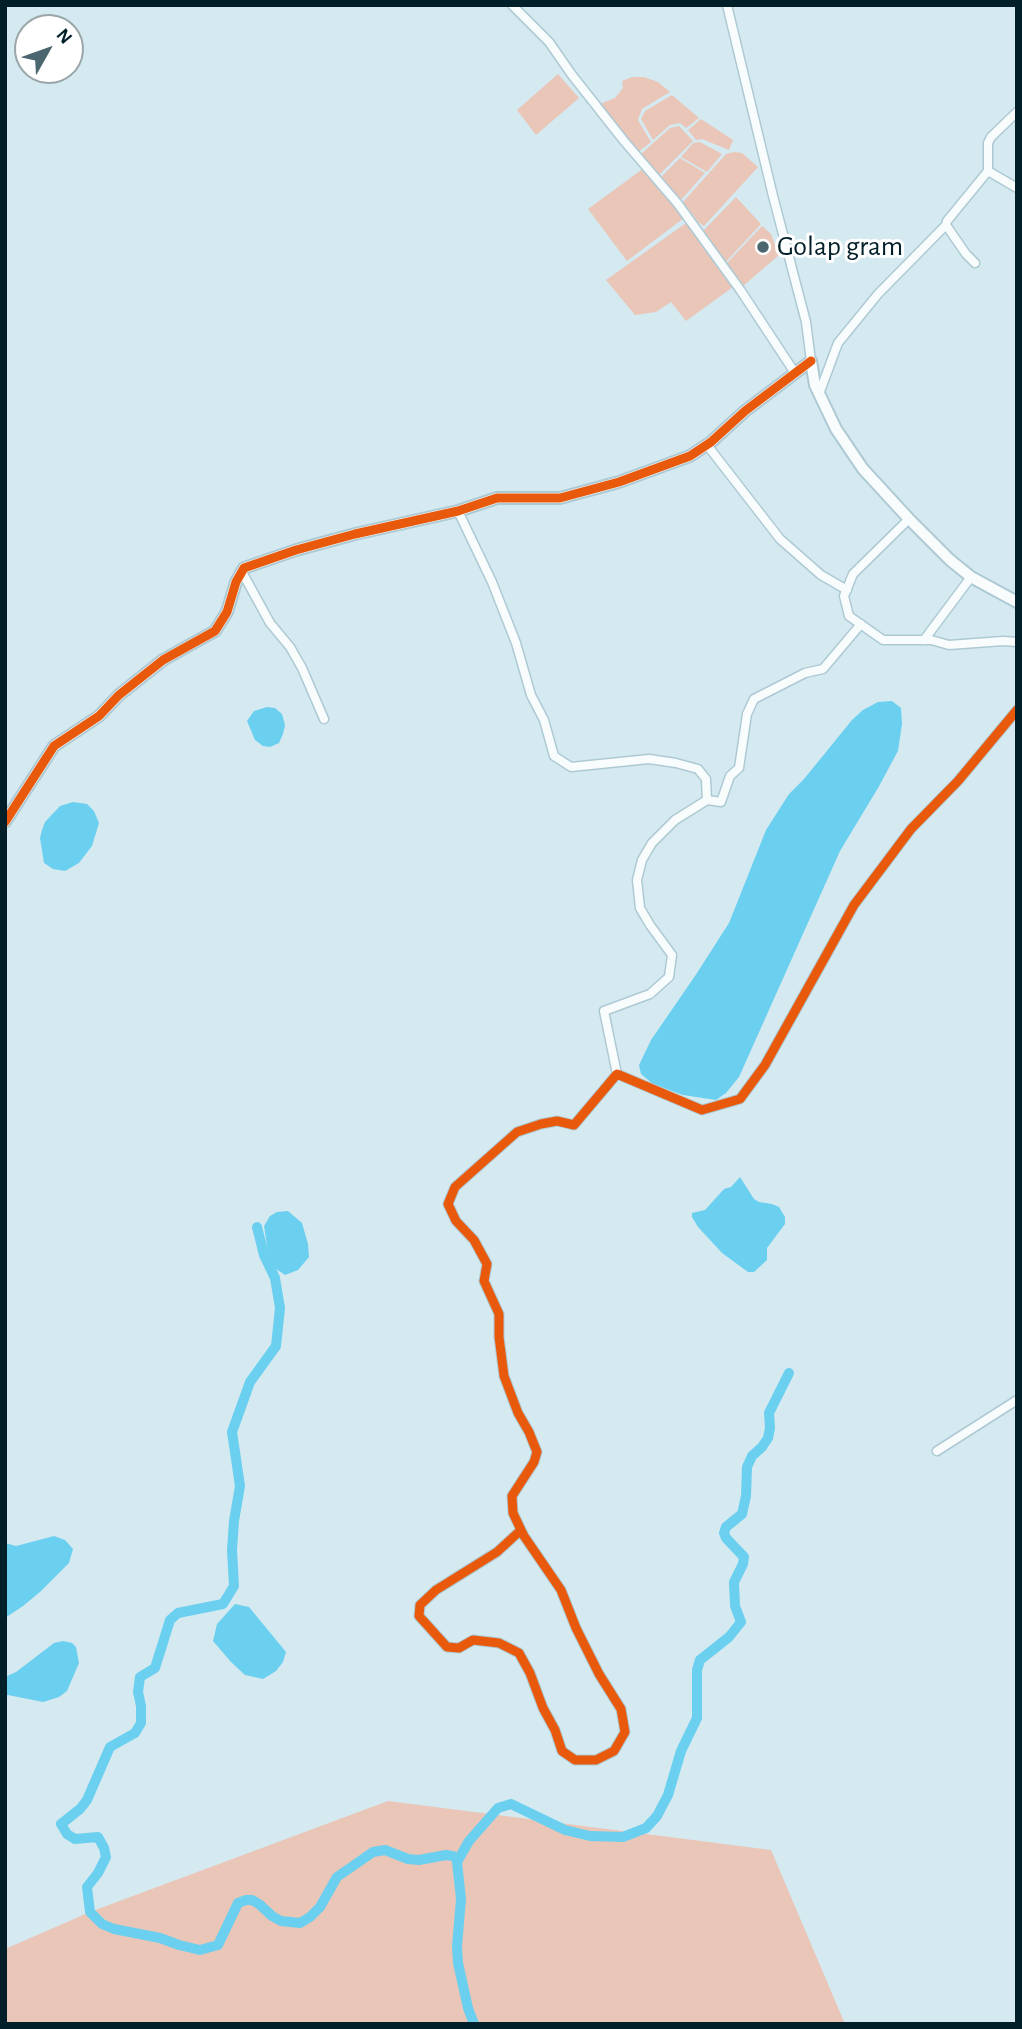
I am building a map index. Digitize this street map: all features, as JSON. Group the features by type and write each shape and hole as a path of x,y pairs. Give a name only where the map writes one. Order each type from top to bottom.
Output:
{"street":[{"path":"512,5 549,42 624,141 678,204 741,291 795,373"},
{"path":"727,5 806,322 815,385 836,429 863,469 950,560 971,577 1017,602"},
{"path":"819,394 838,343 878,293 946,225 988,171 988,143 1017,112"},
{"path":"988,171 1017,188"},
{"path":"946,225 975,263"},
{"path":"5,822 54,746 99,716 119,695 163,660 215,631 227,612 244,568 296,550 458,511 497,498 560,498 619,482 690,456 811,361"},
{"path":"707,445 780,539 821,575 847,590"},
{"path":"458,511 492,582 516,643 531,695 544,720 554,756 571,767 649,759 698,769 706,779 707,800"},
{"path":"909,519 853,574 844,596 849,616 883,640 924,640 948,645 1017,642"},
{"path":"242,572 270,623 290,647 302,668 324,719"},
{"path":"924,640 971,577"},
{"path":"617,1074 604,1011 650,994 669,977 672,955 640,908 637,880 642,860 652,843 675,820 707,800 721,802 730,776 739,768 747,714 754,699 805,673 823,669 861,624"},
{"path":"617,1074 702,1110 740,1099 765,1065 854,905 911,829 958,781 1017,710"},
{"path":"521,1530 497,1552 436,1590 420,1605 419,1616 447,1647 459,1648 473,1640 499,1643 519,1653 562,1751 575,1760 596,1760 614,1751 625,1731 621,1709 599,1674 561,1590 521,1530 513,1513 512,1496 534,1462 537,1452 518,1413 505,1376 499,1337 499,1314 484,1281 487,1264 474,1240 456,1221 448,1204 455,1187 517,1132 556,1121 574,1125 617,1074"},
{"path":"937,1451 1017,1400"}],"shaded area":[{"path":"558,74 579,98 536,135 517,110"},
{"path":"632,77 644,77 658,82 670,92 642,109 638,120 651,142 638,152 600,104 615,98 623,88 622,81"},
{"path":"672,95 699,118 686,128 680,123 670,125 653,140 641,119 645,111"},
{"path":"701,119 733,140 729,150 702,139 696,140 688,130"},
{"path":"679,126 693,141 659,175 641,154 670,128"},
{"path":"700,142 722,154 707,172 681,157 693,143"},
{"path":"742,153 758,167 704,226 683,202 726,154"},
{"path":"680,158 705,173 681,200 661,177"},
{"path":"644,168 684,218 627,261 588,209"},
{"path":"736,197 761,224 725,263 702,232"},
{"path":"686,223 733,287 686,321 671,302 656,312 635,315 606,280"},
{"path":"762,226 771,234 779,255 742,287 726,264"},
{"path":"388,1801 771,1850 845,2024 5,2024 5,1949 90,1912"}],"water":[{"path":"892,701 901,708 902,724 898,751 840,851 739,1077 726,1093 716,1100 683,1095 653,1084 641,1074 639,1065 651,1040 729,923 766,830 789,794 852,720 878,702"},
{"path":"267,707 275,708 282,714 285,725 279,743 270,747 255,740 247,721 254,711"},
{"path":"73,802 87,804 94,811 99,823 92,846 79,863 65,871 53,869 44,863 40,838 42,830 45,822 60,806"},
{"path":"740,1177 754,1199 779,1207 785,1217 785,1224 767,1248 767,1260 754,1272 748,1272 722,1253 692,1217 692,1213 705,1210 724,1189 731,1187"},
{"path":"288,1211 302,1223 309,1257 298,1270 285,1275 273,1267 269,1259 264,1226 270,1216"},
{"path":"54,1536 65,1540 73,1549 69,1563 40,1592 5,1618 5,1543 16,1546"},
{"path":"235,1604 249,1607 286,1652 276,1671 263,1679 245,1675 213,1641 217,1624"},
{"path":"63,1641 76,1647 79,1663 67,1691 59,1697 43,1702 5,1696 5,1677 16,1672 54,1643"}],"waterway":[{"path":"257,1227 264,1255 275,1278 280,1308 276,1346 250,1382 232,1432 240,1486 232,1550 234,1586 223,1604 178,1613 170,1620 155,1668 140,1677 138,1692 141,1723 135,1733 110,1747 87,1800 61,1824 67,1834 75,1839 98,1837 104,1848 106,1857 87,1887 90,1912 102,1924 200,1950 218,1945 238,1903 246,1900 259,1904 281,1921 300,1923 320,1907 337,1877 373,1852 385,1850 408,1859 419,1860 446,1855 453,1856 458,1861"},
{"path":"474,2024 458,1963 461,1899 457,1862 469,1841 498,1808 511,1804 565,1830 590,1836 623,1837 646,1828 657,1816 668,1795 681,1751 697,1718 697,1670 700,1660 729,1637 741,1622 735,1606 734,1582 744,1557 724,1533 726,1527 742,1514 747,1467 752,1456 768,1438 769,1413 789,1373"}],"cycle path":[{"path":"5,822 54,746 99,716 119,695 163,660 215,631 227,612 236,582 244,568 296,550 458,511 497,498 560,498 619,482 690,456 811,361"},
{"path":"521,1530 497,1552 436,1590 420,1605 419,1616 447,1647 459,1648 473,1640 499,1643 519,1653 562,1751 575,1760 596,1760 614,1751 625,1732 621,1709 599,1674 561,1590 524,1536 513,1513 512,1496 534,1462 537,1452 504,1376 499,1314 484,1281 487,1264 474,1240 456,1221 448,1204 455,1187 517,1132 557,1121 574,1125 617,1074 702,1110 740,1099 765,1065 854,905 911,829 958,781 1017,710"}],"place":[{"name":"Golap gram","path":"763,247"}]}
